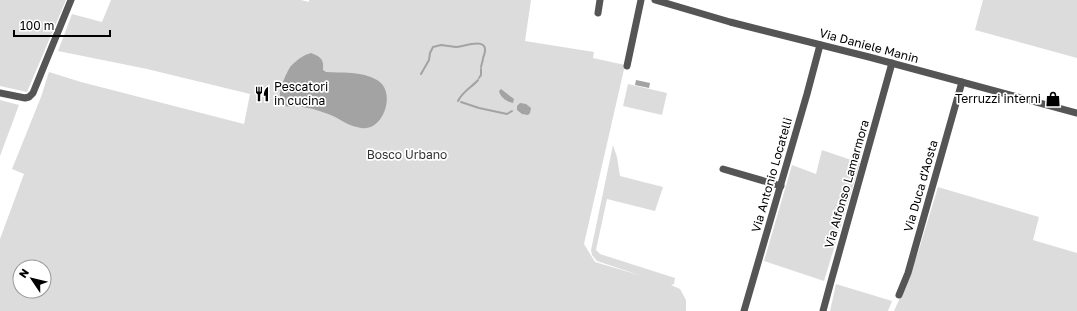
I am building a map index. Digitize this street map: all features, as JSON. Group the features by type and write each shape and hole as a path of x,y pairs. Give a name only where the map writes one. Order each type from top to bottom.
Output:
{"street":[{"path":"0,93 21,98 29,97 33,94 71,0"},
{"path":"598,12 600,0"},
{"path":"627,66 641,0"},
{"name":"Via Daniele Manin","path":"655,0 723,20 892,63 1077,113"},
{"name":"Via Antonio Locatelli","path":"744,311 781,186 820,45"},
{"name":"Via Alfonso Lamarmora","path":"823,311 892,63"},
{"name":"Via Duca d'Aosta","path":"899,295 908,273 962,82"},
{"path":"723,169 781,186"}],"green space":[{"path":"0,0 66,0 27,92 0,86"},
{"name":"Bosco Urbano","path":"111,0 301,0 309,2 309,0 531,0 525,41 594,52 593,58 625,65 584,244 595,262 642,276 597,261 592,255 591,250 613,145 617,157 620,176 663,187 655,211 607,199 596,250 600,254 675,278 674,284 671,285 680,289 686,300 686,311 0,311 0,239 24,174 12,169 41,97 49,72 81,82 244,124 250,94 147,69 58,51 72,14 102,22"},
{"path":"983,0 1077,0 1077,58 975,30"},
{"path":"628,84 667,93 662,115 623,106"},
{"path":"0,100 19,105 0,156"},
{"path":"822,150 860,163 824,281 764,261 792,165 816,174"},
{"path":"938,187 1039,217 1033,240 1077,253 1077,311 894,311 909,278"},
{"path":"836,284 892,301 888,311 830,311"}],"shaded area":[{"path":"311,53 321,59 323,63 323,70 326,72 365,75 377,80 383,85 387,101 385,110 376,124 369,128 361,128 350,125 331,115 313,109 298,106 288,107 283,105 280,98 280,92 289,69 300,58"},
{"path":"636,80 650,83 649,88 635,85"},
{"path":"501,89 514,99 513,103 502,97 499,91"},
{"path":"520,103 526,104 531,108 528,115 522,114 517,110 517,106"}],"waterway":[{"path":"457,47 482,44 485,51 483,58"},
{"path":"421,74 429,60 433,47 441,45 456,47"},
{"path":"481,67 483,59"},
{"path":"479,78 481,75 481,69"},
{"path":"458,101 462,95 478,80"},
{"path":"277,105 280,102"},
{"path":"461,102 479,108 507,114 512,111"}],"place":[{"name":"Pescatori in cucina","path":"262,94"},
{"name":"Terruzzi interni","path":"1053,99"}]}
